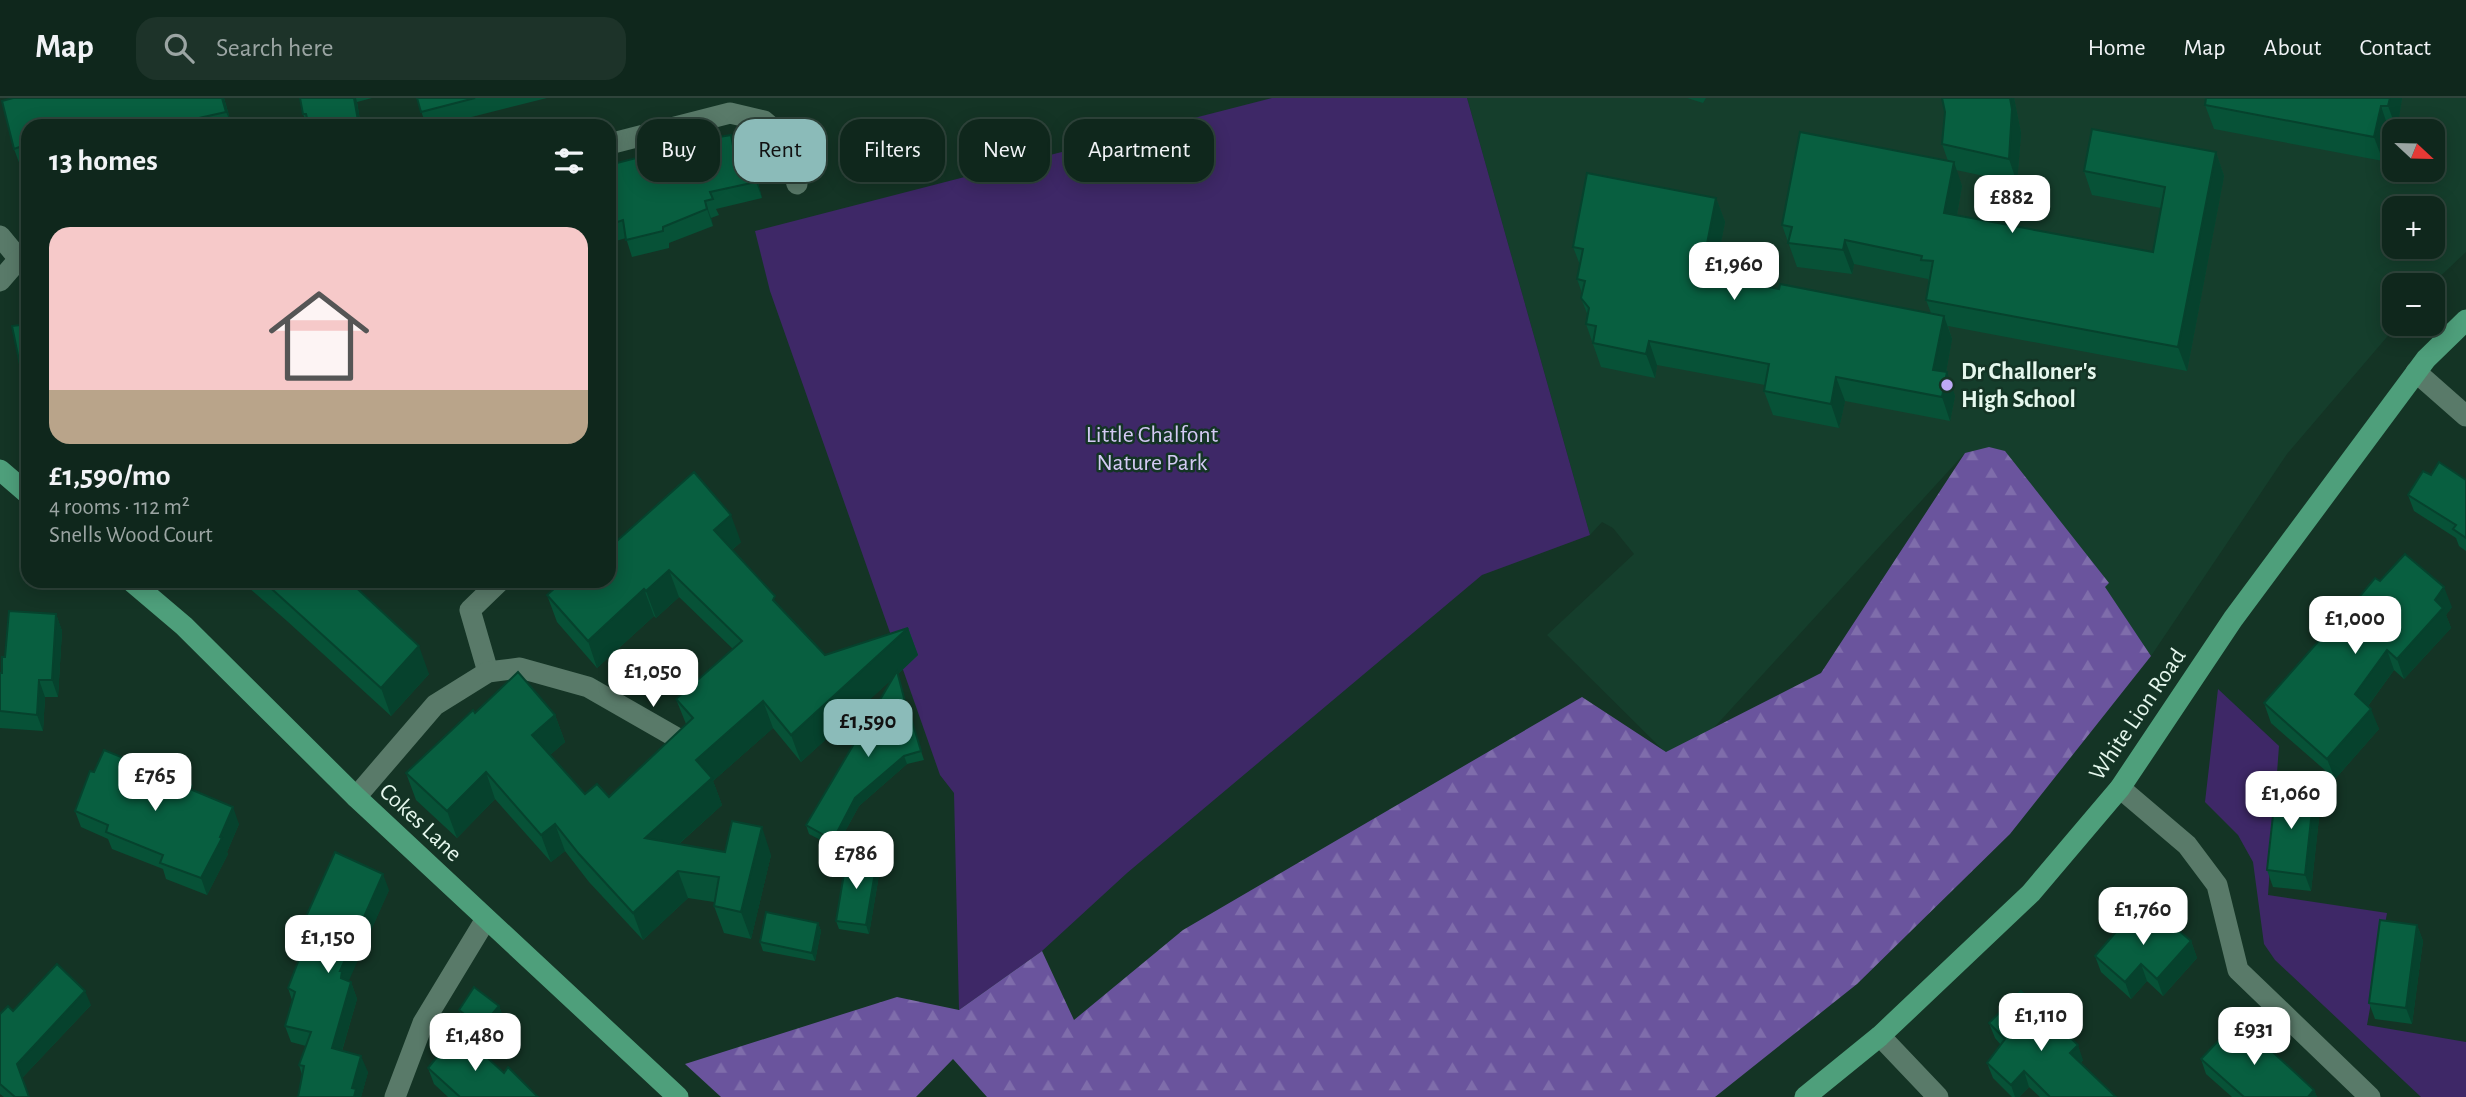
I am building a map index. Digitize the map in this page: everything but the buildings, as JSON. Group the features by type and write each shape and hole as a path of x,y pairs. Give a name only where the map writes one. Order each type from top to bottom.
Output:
{"main road":[{"name":"White Lion Road","path":"1805,1097 1880,1036 2031,893 2120,788 2233,618 2416,372 2466,320"},
{"path":"0,470 21,488"},
{"name":"Cokes Lane","path":"139,588 184,626 356,797 678,1097"}],"street":[{"path":"616,142 730,113 764,121 785,139 797,184"},
{"path":"0,236 21,254"},
{"path":"0,281 21,260"},
{"path":"2416,372 2466,416"},
{"path":"488,672 470,610 493,588"},
{"path":"356,797 435,705 488,672 520,668 588,687 677,738"},
{"path":"2120,788 2187,845 2217,885 2238,970 2370,1097"},
{"path":"395,1097 423,1023 486,919"},
{"path":"1880,1036 1938,1097"}],"shaded area":[{"name":"Dr Challoner's High School","path":"1467,98 2466,98 2466,252 2444,273 2382,273 2382,336 2388,336 2287,454 2151,656 2104,587 2109,583 1965,453 1679,766 1547,635 1634,554 1613,528 1602,522 1590,535"}],"green space":[{"name":"Little Chalfont Nature Park","path":"1272,98 1467,98 1590,535 1482,575 1127,873 1042,951 959,1010 954,793 940,775 770,291 755,231 959,179 959,182 1050,182 1050,155 1064,152 1064,182 1214,182 1214,119 1190,119"},
{"path":"1989,447 2005,451 2109,583 2105,587 2151,656 2010,834 1857,984 1715,1097 987,1097 953,1059 916,1097 721,1097 685,1064 897,997 959,1010 1042,951 1074,1020 1183,930 1582,697 1666,752 1821,673 1965,453"},
{"path":"2218,689 2279,746 2268,895 2387,913 2367,1025 2466,1042 2466,1097 2421,1097 2275,960 2264,944 2253,862 2238,835 2205,802"}],"place":[{"name":"Dr Challoner's High School","path":"1947,385"}]}
